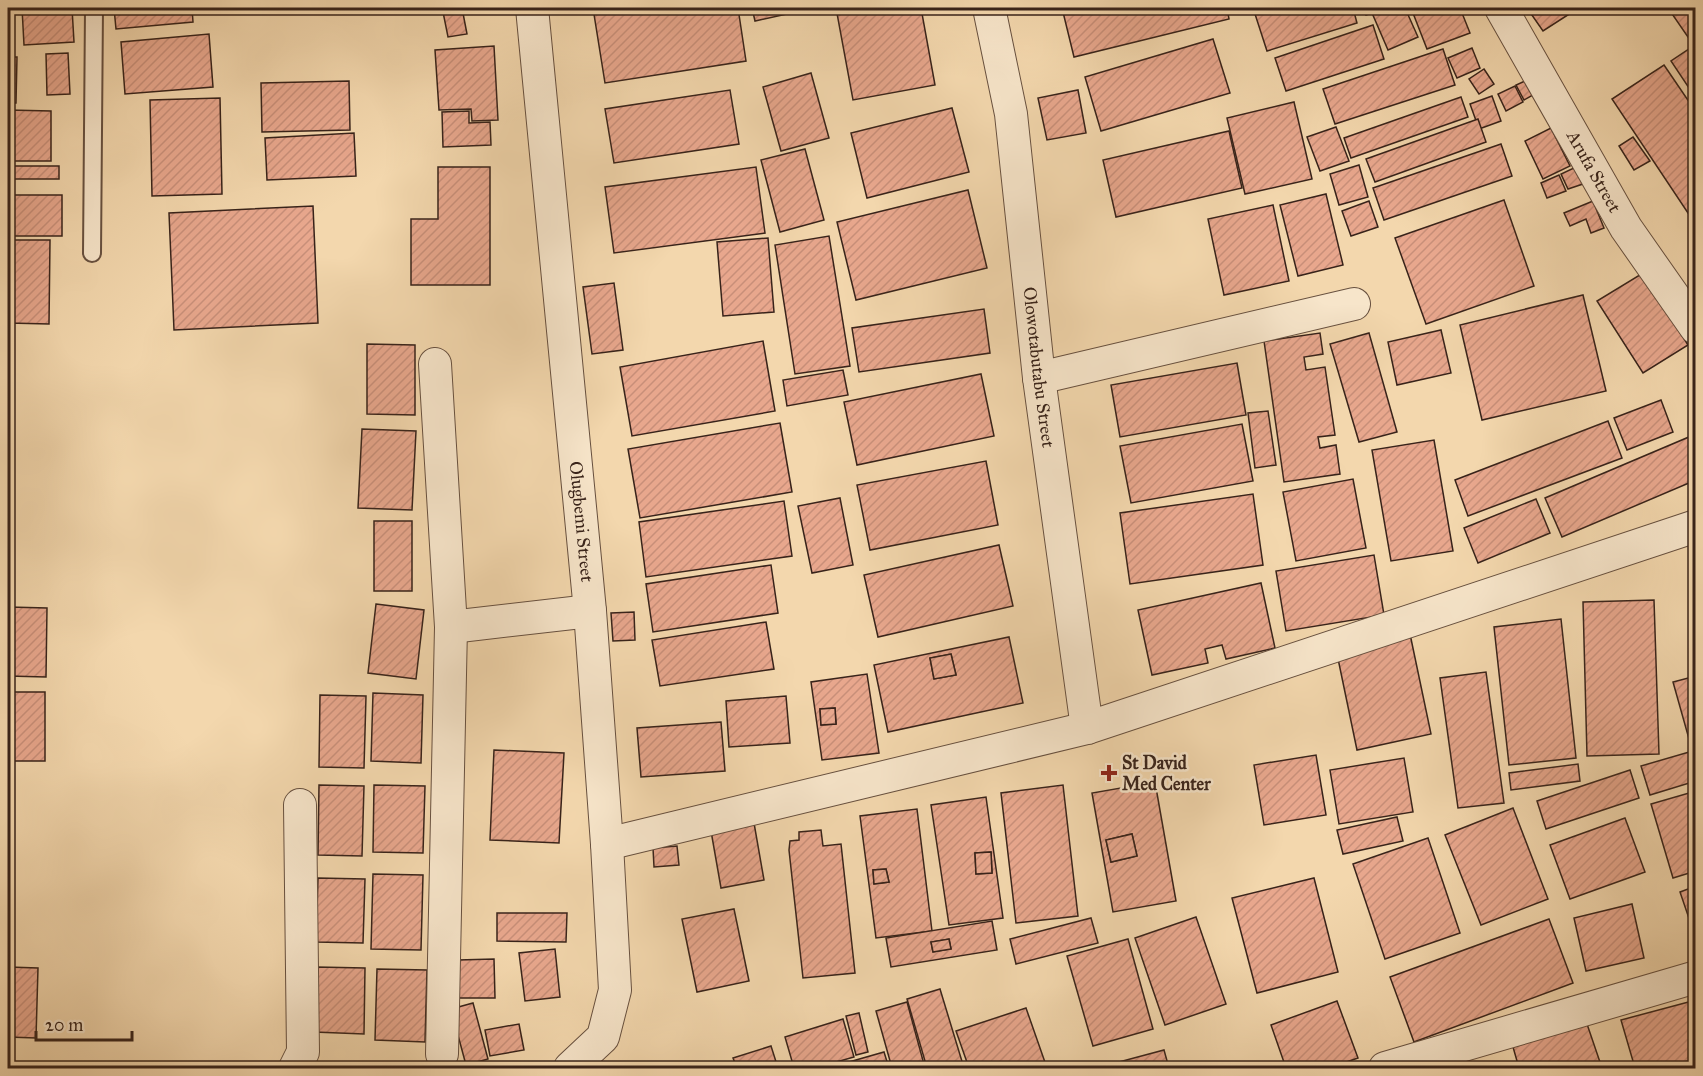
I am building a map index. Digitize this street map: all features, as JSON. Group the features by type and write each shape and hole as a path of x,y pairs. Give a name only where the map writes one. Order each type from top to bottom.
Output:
{"street":[{"name":"Olugbemi Street","path":"531,8 590,611 615,990 603,1037 570,1068"},
{"name":"Olowotabutabu Street","path":"989,8 1011,114 1039,378 1087,728"},
{"name":"Arufa Street","path":"1501,8 1626,228 1695,328"},
{"path":"1039,378 1354,304"},
{"path":"435,364 451,627 442,1054"},
{"path":"607,844 1087,728 1695,526"},
{"path":"451,627 590,611"},
{"path":"295,1068 303,1052 300,805"},
{"path":"1396,1067 1695,976"}],"lane":[{"path":"92,253 94,8"}],"building":[{"path":"22,8 72,8 74,42 24,45"},
{"path":"114,8 192,8 193,22 116,29"},
{"path":"462,8 467,34 448,37 443,12"},
{"path":"593,8 738,8 746,61 605,83"},
{"path":"752,8 814,8 755,21"},
{"path":"836,8 921,8 935,85 853,100"},
{"path":"1062,8 1227,8 1229,19 1074,57"},
{"path":"1275,8 1353,8 1357,23 1267,51 1255,14"},
{"path":"1363,8 1405,8 1418,37 1388,50 1372,13 1366,15"},
{"path":"1411,8 1460,8 1470,33 1427,49"},
{"path":"1527,8 1576,8 1577,9 1543,31"},
{"path":"1668,8 1696,8 1696,36 1690,40"},
{"path":"1373,25 1384,59 1286,91 1275,58"},
{"path":"209,34 213,87 125,94 121,42"},
{"path":"1213,39 1230,93 1101,131 1085,77"},
{"path":"1695,45 1696,92 1693,94 1671,61"},
{"path":"494,46 498,120 472,121 471,109 439,110 435,50"},
{"path":"1472,48 1480,68 1457,78 1448,58"},
{"path":"1443,49 1455,85 1335,124 1323,89"},
{"path":"68,53 70,94 47,95 46,54"},
{"path":"8,57 17,57 16,103 8,103"},
{"path":"1664,65 1696,112 1696,217 1692,219 1612,99"},
{"path":"1484,69 1494,84 1479,94 1469,79"},
{"path":"811,73 829,138 781,151 763,87"},
{"path":"349,81 350,130 262,132 261,83"},
{"path":"1525,81 1533,95 1524,100 1516,85"},
{"path":"1515,86 1523,102 1506,111 1498,94"},
{"path":"730,90 739,144 614,163 605,109"},
{"path":"1078,90 1086,133 1047,140 1038,98"},
{"path":"1492,96 1501,121 1479,129 1470,104"},
{"path":"1461,97 1468,117 1351,158 1344,138"},
{"path":"220,98 222,194 152,196 150,100"},
{"path":"1294,102 1312,179 1245,194 1227,118"},
{"path":"952,108 969,172 867,198 851,133"},
{"path":"8,110 51,111 51,161 8,161"},
{"path":"469,111 469,123 490,122 491,145 443,147 442,112"},
{"path":"1478,119 1486,142 1375,182 1366,159"},
{"path":"1336,127 1349,161 1320,171 1307,137"},
{"path":"1551,128 1570,166 1543,179 1525,141"},
{"path":"1229,131 1242,188 1116,217 1103,160"},
{"path":"354,133 356,176 267,180 265,138"},
{"path":"1633,137 1650,161 1634,170 1619,146"},
{"path":"1501,144 1512,176 1384,220 1373,188"},
{"path":"805,149 824,220 780,232 761,160"},
{"path":"1359,165 1368,197 1339,205 1330,174"},
{"path":"8,166 59,166 59,179 8,179"},
{"path":"438,167 490,167 490,285 411,285 411,219 438,219"},
{"path":"756,167 765,233 614,253 605,187"},
{"path":"1576,167 1583,184 1568,189 1561,174"},
{"path":"1559,175 1566,191 1547,198 1541,183"},
{"path":"968,190 987,268 856,300 837,222"},
{"path":"1326,194 1343,265 1298,276 1280,205"},
{"path":"8,195 62,195 62,236 8,236"},
{"path":"1504,200 1534,286 1426,324 1395,238"},
{"path":"1369,201 1378,227 1351,236 1342,211"},
{"path":"1593,201 1604,228 1591,233 1586,219 1570,226 1564,213"},
{"path":"1273,205 1289,281 1224,295 1208,219"},
{"path":"313,206 318,323 174,330 169,213"},
{"path":"829,236 850,366 795,374 775,245"},
{"path":"768,238 774,312 723,316 717,242"},
{"path":"8,240 50,240 49,324 8,323"},
{"path":"1643,273 1688,345 1643,373 1597,301"},
{"path":"614,283 623,350 592,354 583,287"},
{"path":"1583,295 1606,391 1482,420 1460,325"},
{"path":"984,309 990,353 859,372 852,328"},
{"path":"1441,330 1451,373 1397,385 1388,342"},
{"path":"1320,333 1323,354 1304,357 1306,370 1325,367 1335,435 1318,437 1320,448 1336,445 1340,474 1284,482 1264,341"},
{"path":"1369,333 1397,432 1359,442 1330,344"},
{"path":"763,341 775,411 632,436 620,367"},
{"path":"367,344 415,345 415,415 367,414"},
{"path":"1237,363 1246,415 1120,437 1111,385"},
{"path":"843,370 848,395 787,406 783,380"},
{"path":"981,374 994,436 857,465 844,402"},
{"path":"1661,400 1673,432 1627,450 1614,418"},
{"path":"1268,411 1276,465 1255,468 1248,413"},
{"path":"1608,421 1622,458 1468,516 1455,480"},
{"path":"780,423 792,492 640,518 628,449"},
{"path":"1242,424 1253,481 1131,503 1120,446"},
{"path":"362,429 416,431 412,510 358,508"},
{"path":"1696,434 1696,480 1562,537 1545,498"},
{"path":"1434,440 1453,551 1391,561 1372,450"},
{"path":"986,461 998,525 870,550 857,485"},
{"path":"1353,479 1366,548 1296,561 1283,492"},
{"path":"1253,494 1263,565 1130,584 1120,513"},
{"path":"840,498 853,565 812,573 798,506"},
{"path":"1536,499 1550,533 1478,563 1464,528"},
{"path":"784,501 792,556 646,577 639,522"},
{"path":"374,521 412,521 412,591 374,591"},
{"path":"999,545 1013,606 878,637 864,575"},
{"path":"1374,555 1384,615 1286,631 1276,571"},
{"path":"771,565 778,613 653,632 646,584"},
{"path":"1261,583 1275,648 1226,659 1222,645 1205,649 1208,663 1152,675 1138,610"},
{"path":"1654,600 1659,754 1587,756 1583,602"},
{"path":"376,604 424,610 416,679 368,673"},
{"path":"8,607 47,608 46,677 8,676"},
{"path":"634,612 635,640 613,641 611,613"},
{"path":"1561,619 1576,758 1509,765 1494,627"},
{"path":"766,622 774,669 660,686 652,640"},
{"path":"1410,634 1431,734 1357,750 1336,649"},
{"path":"1009,637 1023,703 888,732 874,665","holes":["951,654 956,675 934,679 930,658"]},
{"path":"951,654 956,675 934,679 930,658"},
{"path":"1486,672 1504,803 1458,808 1440,678"},
{"path":"867,674 879,753 822,760 811,682","holes":["835,708 836,724 821,725 820,709"]},
{"path":"1696,676 1696,738 1689,739 1673,682"},
{"path":"8,692 45,692 45,761 8,761"},
{"path":"373,693 423,695 421,763 371,761"},
{"path":"320,695 366,696 364,768 319,767"},
{"path":"786,696 790,743 729,747 726,701"},
{"path":"835,708 836,724 821,725 820,709"},
{"path":"721,722 725,771 641,777 637,728"},
{"path":"494,750 564,753 559,843 490,840"},
{"path":"1696,750 1696,781 1650,795 1641,766"},
{"path":"1316,755 1326,815 1264,825 1254,765"},
{"path":"1404,758 1413,812 1339,824 1330,770"},
{"path":"1578,764 1580,781 1511,790 1509,773"},
{"path":"1630,770 1639,798 1546,829 1537,801"},
{"path":"1155,782 1176,901 1113,912 1092,793","holes":["1132,834 1137,856 1111,862 1106,840"]},
{"path":"319,785 364,786 362,856 318,855"},
{"path":"374,785 425,786 423,853 373,852"},
{"path":"1063,785 1078,916 1016,923 1001,793"},
{"path":"1696,791 1696,871 1673,878 1651,804"},
{"path":"986,797 1003,918 949,925 931,805","holes":["991,852 992,873 976,874 975,853"]},
{"path":"1513,808 1548,899 1481,925 1445,835"},
{"path":"917,809 932,931 876,938 860,816","holes":["886,869 889,882 874,884 873,870"]},
{"path":"1397,817 1403,841 1343,854 1337,830"},
{"path":"1625,818 1645,872 1570,899 1550,845"},
{"path":"754,823 764,880 721,888 711,831"},
{"path":"821,830 823,846 841,844 855,973 803,978 789,850 790,841 799,840 799,832"},
{"path":"1132,834 1137,856 1111,862 1106,840"},
{"path":"1428,838 1460,933 1385,959 1353,864"},
{"path":"677,846 679,865 654,867 653,848"},
{"path":"991,852 992,873 976,874 975,853"},
{"path":"886,869 889,882 874,884 873,870"},
{"path":"373,874 423,875 421,950 371,949"},
{"path":"318,878 365,879 363,943 316,942"},
{"path":"1314,878 1338,972 1257,993 1232,898"},
{"path":"1696,886 1696,939 1680,892"},
{"path":"1632,904 1644,958 1586,971 1574,918"},
{"path":"734,909 749,981 697,992 682,919"},
{"path":"497,913 567,913 566,942 497,941"},
{"path":"1196,917 1226,1004 1165,1025 1135,938"},
{"path":"1091,918 1098,943 1016,964 1010,939"},
{"path":"1549,919 1573,983 1414,1042 1390,977"},
{"path":"992,921 997,950 891,967 886,938","holes":["949,939 951,949 933,952 931,942"]},
{"path":"949,939 951,949 933,952 931,942"},
{"path":"1128,939 1153,1029 1093,1046 1067,956"},
{"path":"555,949 560,997 525,1001 519,953"},
{"path":"494,959 495,998 459,998 458,960"},
{"path":"8,967 38,968 36,1038 8,1037"},
{"path":"316,967 365,968 364,1034 314,1032"},
{"path":"377,969 427,970 425,1042 375,1040"},
{"path":"940,989 964,1068 927,1068 907,999"},
{"path":"1696,1000 1696,1059 1660,1068 1635,1068 1621,1020"},
{"path":"1337,1001 1358,1058 1329,1068 1286,1068 1271,1025"},
{"path":"907,1002 925,1068 892,1068 876,1011"},
{"path":"473,1003 488,1059 466,1065 451,1009"},
{"path":"1026,1008 1047,1068 969,1068 956,1031"},
{"path":"859,1013 868,1052 856,1055 846,1016"},
{"path":"843,1019 854,1057 815,1068 794,1068 785,1037"},
{"path":"519,1024 524,1050 490,1056 485,1030"},
{"path":"1587,1024 1602,1068 1519,1068 1513,1047"},
{"path":"771,1046 778,1068 737,1068 733,1058"},
{"path":"1164,1050 1169,1068 1100,1068 1100,1067"},
{"path":"884,1052 889,1068 828,1068"}],"place":[{"name":"St David Med Center","path":"1109,773"}]}
